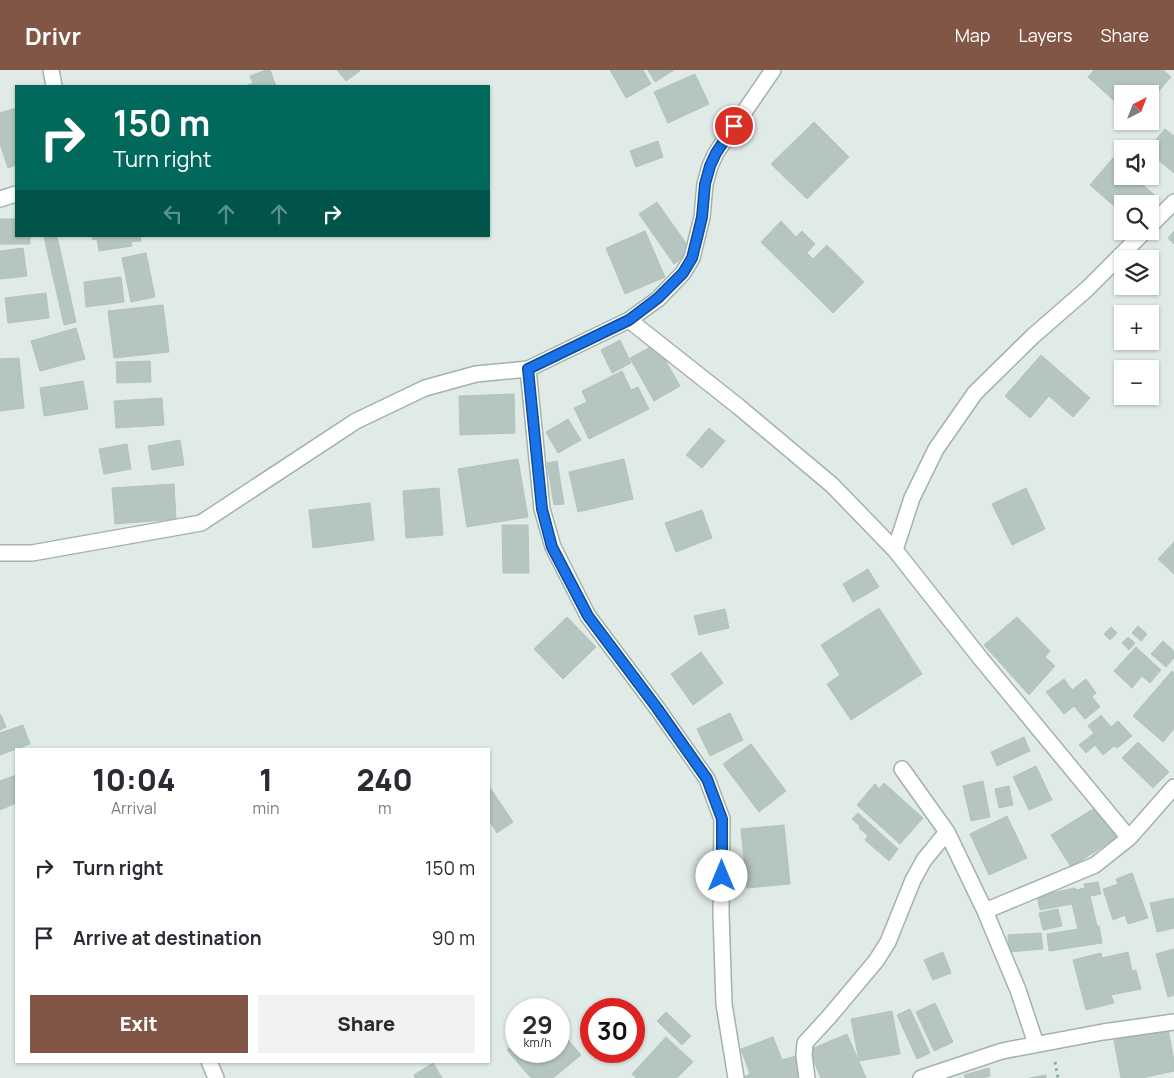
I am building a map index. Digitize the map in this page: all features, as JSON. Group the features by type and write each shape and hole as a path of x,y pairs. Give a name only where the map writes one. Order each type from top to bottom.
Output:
{"street":[{"path":"52,70 54,85"},
{"path":"0,553 32,553 201,523 356,421 425,388 476,374 528,369 629,320 658,298 683,273 692,258 702,217 705,184 710,166 716,153 773,70"},
{"path":"0,198 15,194"},
{"path":"1159,217 1174,202"},
{"path":"895,550 912,498 936,449 975,393 1033,336 1087,289 1136,240"},
{"path":"629,320 739,407 832,485 895,550 981,659 1129,838"},
{"path":"528,369 542,509 552,547 588,616 707,779 722,819 721,913 724,1004 736,1078"},
{"path":"902,769 947,832 985,910 1018,990 1036,1044"},
{"path":"985,910 1095,865 1129,838 1174,787"},
{"path":"807,1078 804,1055 805,1043 880,955 888,942 913,880 924,860 947,832"},
{"path":"921,1078 1002,1051 1103,1032 1174,1022"},
{"path":"210,1063 216,1078"}],"building":[{"path":"270,70 276,85 248,85 253,83 250,76"},
{"path":"337,70 359,70 360,71 346,81"},
{"path":"610,70 643,70 651,84 626,98"},
{"path":"648,70 674,70 655,82"},
{"path":"1094,70 1163,70 1171,77 1159,91 1159,85 1114,85 1114,101 1088,77"},
{"path":"695,74 709,104 668,123 654,92"},
{"path":"15,108 15,165 8,168 0,144 0,113"},
{"path":"814,122 849,157 807,199 771,164"},
{"path":"1165,129 1174,136 1174,173 1159,160 1159,140 1156,140"},
{"path":"658,141 663,157 636,167 630,151"},
{"path":"1113,158 1114,185 1143,185 1154,195 1114,195 1114,206 1090,185"},
{"path":"657,202 692,252 674,264 639,214"},
{"path":"0,219 15,219 15,237 30,237 30,244 0,244"},
{"path":"781,221 796,237 802,231 815,244 807,253 813,259 827,245 864,282 833,313 761,242"},
{"path":"645,231 665,277 625,294 606,248"},
{"path":"1174,231 1174,244 1168,238"},
{"path":"44,237 57,237 76,322 64,325"},
{"path":"92,237 140,237 141,241 131,242 132,246 99,251 97,239 93,240"},
{"path":"23,248 27,276 0,279 0,251"},
{"path":"146,253 155,297 131,302 122,258"},
{"path":"121,277 124,302 86,307 84,282"},
{"path":"46,293 49,318 8,323 5,298"},
{"path":"163,305 169,352 114,358 108,311"},
{"path":"76,328 85,359 40,371 31,341"},
{"path":"620,340 631,363 612,373 601,350"},
{"path":"656,344 680,386 654,401 630,358"},
{"path":"1041,355 1090,398 1073,417 1049,396 1030,418 1005,396"},
{"path":"19,358 24,408 0,411 0,359"},
{"path":"150,361 151,382 117,383 116,362"},
{"path":"622,371 631,390 638,387 649,409 589,439 574,408 587,402 582,391"},
{"path":"83,381 88,409 44,416 40,388"},
{"path":"514,394 515,433 460,435 459,396"},
{"path":"162,398 164,425 116,428 114,401"},
{"path":"568,419 581,440 558,453 546,432"},
{"path":"709,428 725,441 702,468 686,455"},
{"path":"180,440 184,465 152,470 148,446"},
{"path":"127,444 131,469 104,474 99,449"},
{"path":"518,459 528,517 467,527 458,469"},
{"path":"624,459 633,499 578,512 569,472"},
{"path":"557,461 564,504 554,505 547,463"},
{"path":"174,484 176,519 115,524 112,488"},
{"path":"439,488 443,535 406,538 403,491"},
{"path":"1026,488 1045,529 1012,545 992,504"},
{"path":"370,503 374,540 313,548 309,510"},
{"path":"702,510 712,538 676,552 665,523"},
{"path":"502,525 528,525 529,573 503,573"},
{"path":"1174,542 1174,574 1158,559"},
{"path":"868,569 879,587 853,602 843,584"},
{"path":"879,608 922,674 851,720 827,684 840,675 821,645"},
{"path":"725,609 729,628 699,635 694,616"},
{"path":"567,617 596,647 563,679 534,649"},
{"path":"1017,617 1050,651 1045,657 1055,666 1029,695 984,645"},
{"path":"1138,626 1147,634 1141,641 1132,633"},
{"path":"1111,627 1117,633 1110,640 1104,634"},
{"path":"1128,637 1135,643 1129,650 1122,643"},
{"path":"1163,641 1174,651 1174,658 1166,667 1151,654"},
{"path":"1136,647 1161,670 1150,683 1142,676 1132,688 1114,671"},
{"path":"701,652 723,683 693,705 671,674"},
{"path":"1172,671 1174,673 1174,729 1163,742 1133,716"},
{"path":"1064,679 1072,690 1086,679 1096,693 1092,697 1100,707 1085,719 1074,706 1064,714 1046,692"},
{"path":"730,713 743,740 710,756 697,729"},
{"path":"0,715 6,727 0,730"},
{"path":"1101,715 1111,727 1118,721 1132,736 1117,748 1114,746 1103,755 1095,745 1086,753 1079,745 1094,733 1088,726"},
{"path":"23,725 30,744 0,755 0,733"},
{"path":"1024,737 1030,751 997,766 991,752"},
{"path":"1138,742 1169,772 1153,788 1122,758"},
{"path":"751,744 786,791 759,812 723,764"},
{"path":"1036,766 1052,800 1029,810 1013,777"},
{"path":"15,775 15,803 0,810 0,781"},
{"path":"983,781 990,817 971,821 963,786"},
{"path":"884,783 923,818 900,844 857,805 875,784 879,789"},
{"path":"1009,786 1013,805 999,808 995,789"},
{"path":"490,788 513,822 497,833 490,822"},
{"path":"1098,806 1118,837 1071,867 1051,835"},
{"path":"858,813 898,849 889,861 865,840 868,836 852,819"},
{"path":"1007,816 1027,858 989,875 970,834"},
{"path":"784,825 790,884 747,888 741,829"},
{"path":"1132,873 1148,918 1128,924 1125,915 1113,920 1103,889 1118,884 1116,879"},
{"path":"1098,882 1101,894 1090,896 1102,943 1049,951 1047,934 1078,929 1072,904 1040,910 1037,896 1075,888 1076,890 1085,888 1084,884"},
{"path":"1174,898 1174,928 1157,932 1150,903"},
{"path":"1058,909 1062,926 1043,930 1039,913"},
{"path":"1041,933 1043,949 1009,952 1008,935"},
{"path":"1174,949 1174,995 1168,997 1156,954"},
{"path":"943,952 951,973 933,980 924,960"},
{"path":"1128,952 1132,971 1136,970 1141,989 1111,995 1114,1003 1086,1010 1073,960 1101,953 1102,958"},
{"path":"935,1003 953,1042 934,1051 916,1012"},
{"path":"910,1009 930,1053 917,1059 897,1015"},
{"path":"892,1011 900,1054 859,1061 851,1019"},
{"path":"666,1012 691,1036 682,1045 657,1021"},
{"path":"1168,1029 1174,1071 1142,1078 1121,1078 1114,1040"},
{"path":"847,1034 866,1078 821,1078 809,1050"},
{"path":"666,1037 693,1062 677,1078 636,1078 632,1074 642,1063 645,1063 645,1060"},
{"path":"773,1037 782,1060 796,1056 803,1074 796,1078 744,1078 750,1074 741,1049"},
{"path":"570,1042 580,1054 580,1056 553,1078 531,1078 518,1063 570,1063"},
{"path":"433,1063 442,1078 415,1078 414,1075"},
{"path":"989,1068 990,1076 965,1078 964,1075"},
{"path":"1046,1075 1046,1078 1029,1078"}],"route":[{"path":"722,876 722,819 707,779 588,616 552,547 542,509 528,369 629,320 658,298 683,273 692,258 702,217 705,184 710,166 716,153 734,126"}]}
